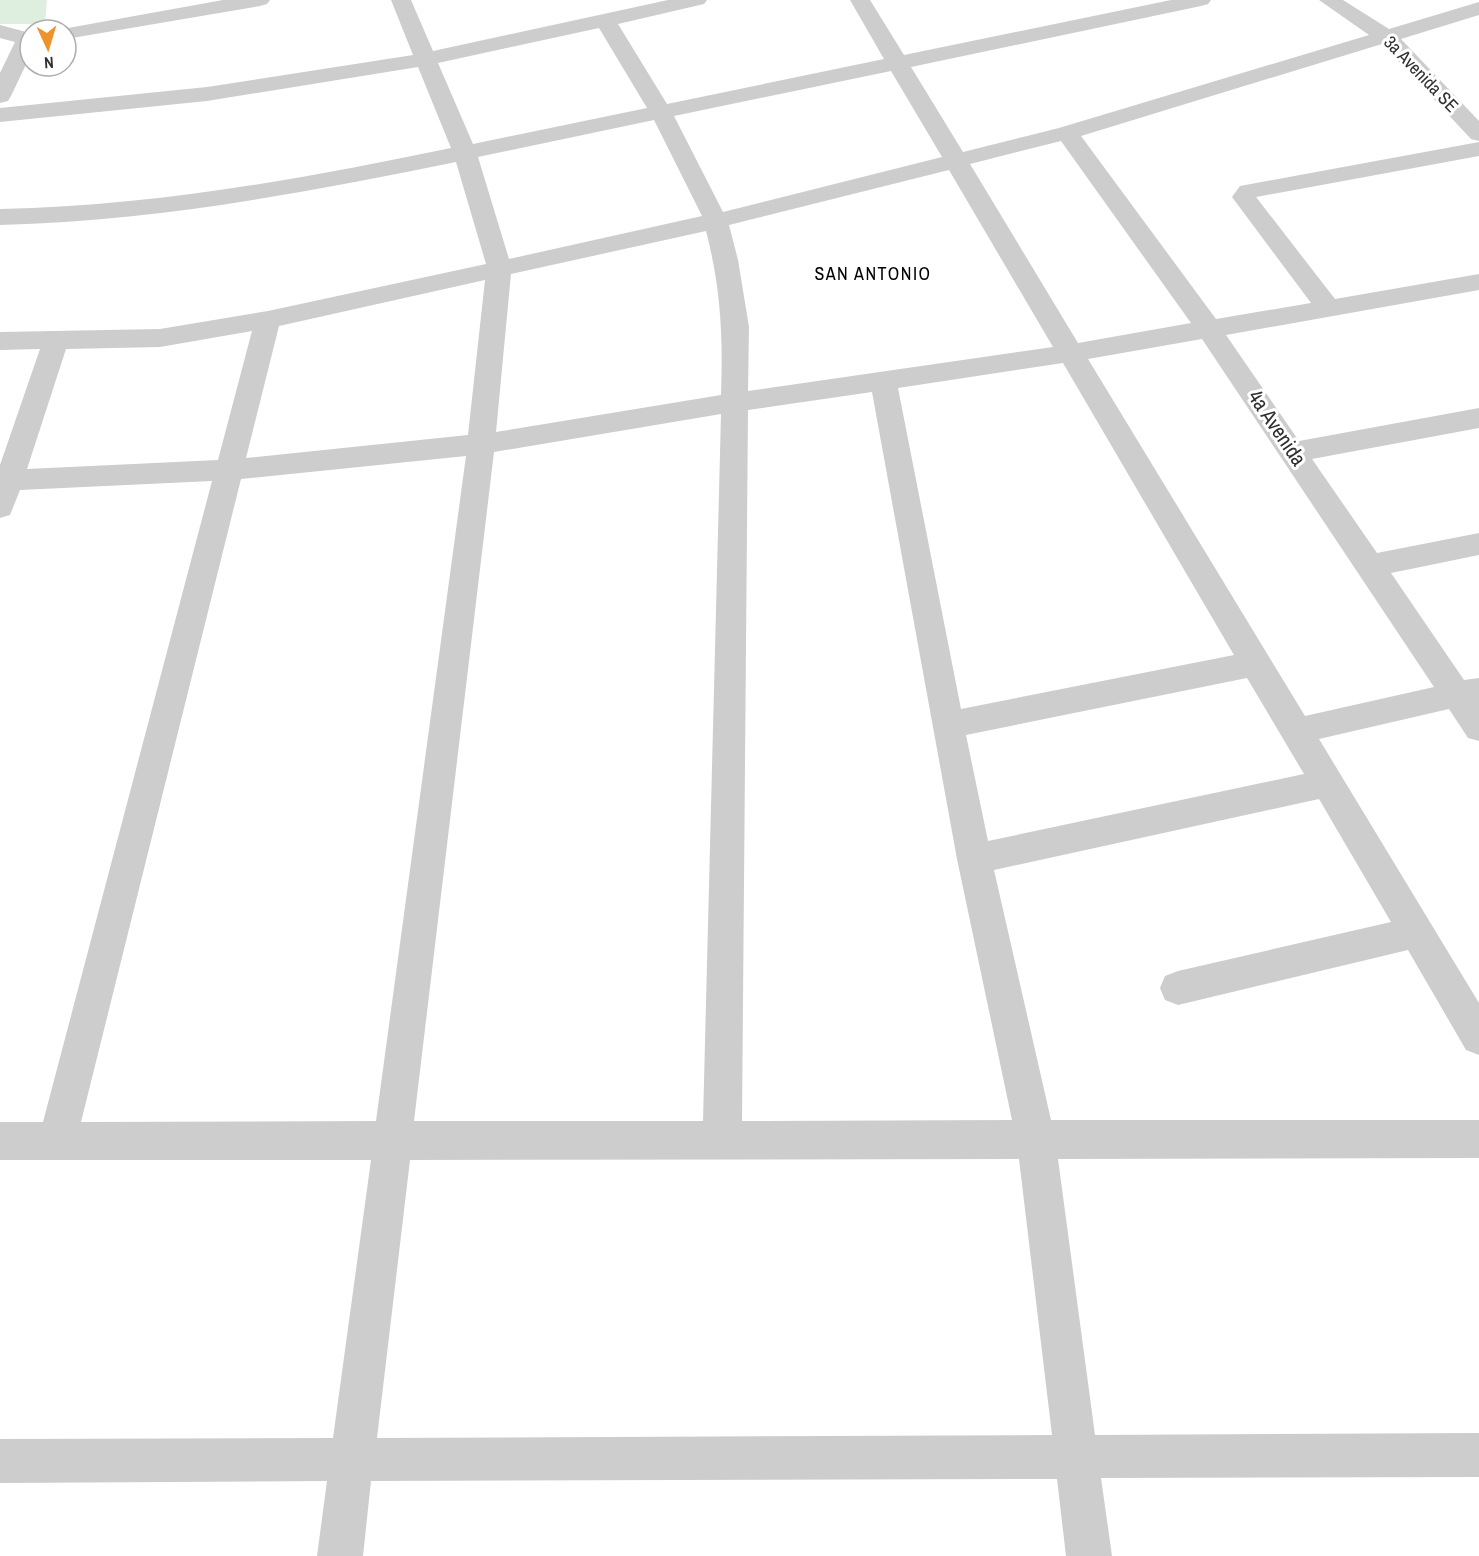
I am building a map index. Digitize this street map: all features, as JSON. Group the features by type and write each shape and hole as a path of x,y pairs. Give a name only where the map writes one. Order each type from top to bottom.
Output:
{"street":[{"path":"78,31 260,0"},
{"path":"339,1556 481,444 499,267 465,153 428,59 401,0"},
{"path":"0,115 207,94 428,59 697,0"},
{"path":"860,0 1479,1037"},
{"path":"0,217 60,216 181,206 299,187 1201,0"},
{"name":"3a Avenida SE","path":"1329,0 1387,37 1479,134"},
{"path":"0,341 160,338 268,320 499,267 716,221 1067,133 1479,8"},
{"path":"605,20 661,112 716,221 726,260 736,327 722,1141"},
{"path":"0,31 18,37"},
{"path":"0,96 18,60"},
{"name":"4a Avenida","path":"1067,133 1209,329 1371,566 1468,691 1479,728"},
{"path":"1328,308 1244,197 1248,191 1479,149"},
{"path":"5,481 232,470 481,444 736,402 1072,353 1479,282"},
{"path":"57,1141 232,470 268,320"},
{"path":"0,507 5,481 56,340"},
{"path":"882,381 974,859 1036,1141 1089,1556"},
{"path":"1294,452 1479,418"},
{"path":"1371,566 1479,544"},
{"path":"948,725 1257,663"},
{"path":"1297,730 1468,691"},
{"path":"974,859 1328,783"},
{"path":"1178,988 1417,932"},
{"path":"0,1141 1479,1139"},
{"path":"0,1461 1479,1455"}],"green space":[{"path":"0,0 47,0 46,18 18,18 18,24 0,24"}],"district":[{"name":"SAN ANTONIO","path":"873,274"}]}
